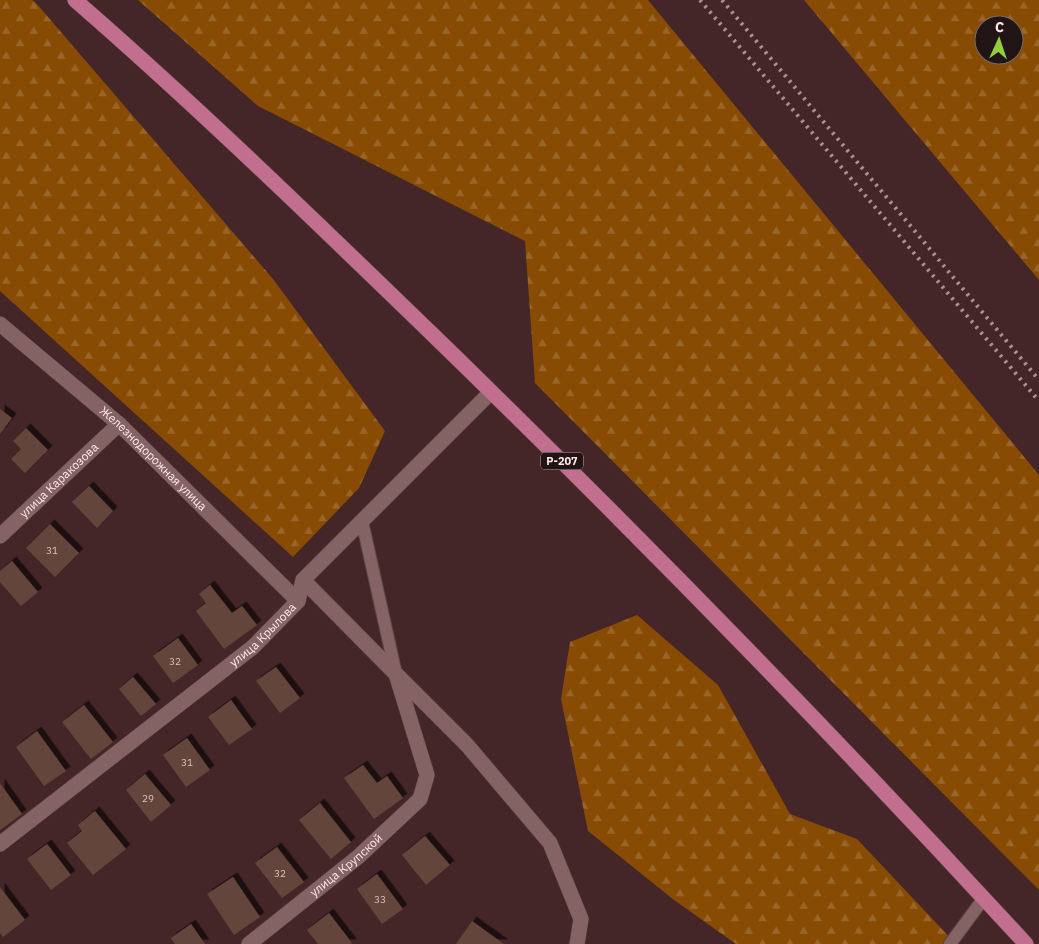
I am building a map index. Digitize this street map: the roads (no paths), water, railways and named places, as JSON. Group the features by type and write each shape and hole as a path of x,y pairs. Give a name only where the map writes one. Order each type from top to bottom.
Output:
{"main road":[{"name":"Р-207","path":"75,0 174,87 650,548 1026,944"}],"street":[{"name":"Железнодорожная улица","path":"0,324 119,424 298,601"},
{"path":"491,392 303,580 467,745 550,843 581,918 577,944"},
{"name":"улица Каракозова","path":"0,536 119,424"},
{"name":"улица Крылова","path":"0,844 253,647 298,601 303,580"},
{"name":"улица Крупской","path":"249,944 358,857 420,798 427,775 396,674"}],"lane":[{"path":"362,521 396,674"},
{"path":"950,944 984,898"}],"railway":[{"path":"700,0 1039,401"},
{"path":"722,0 1039,380"}]}
